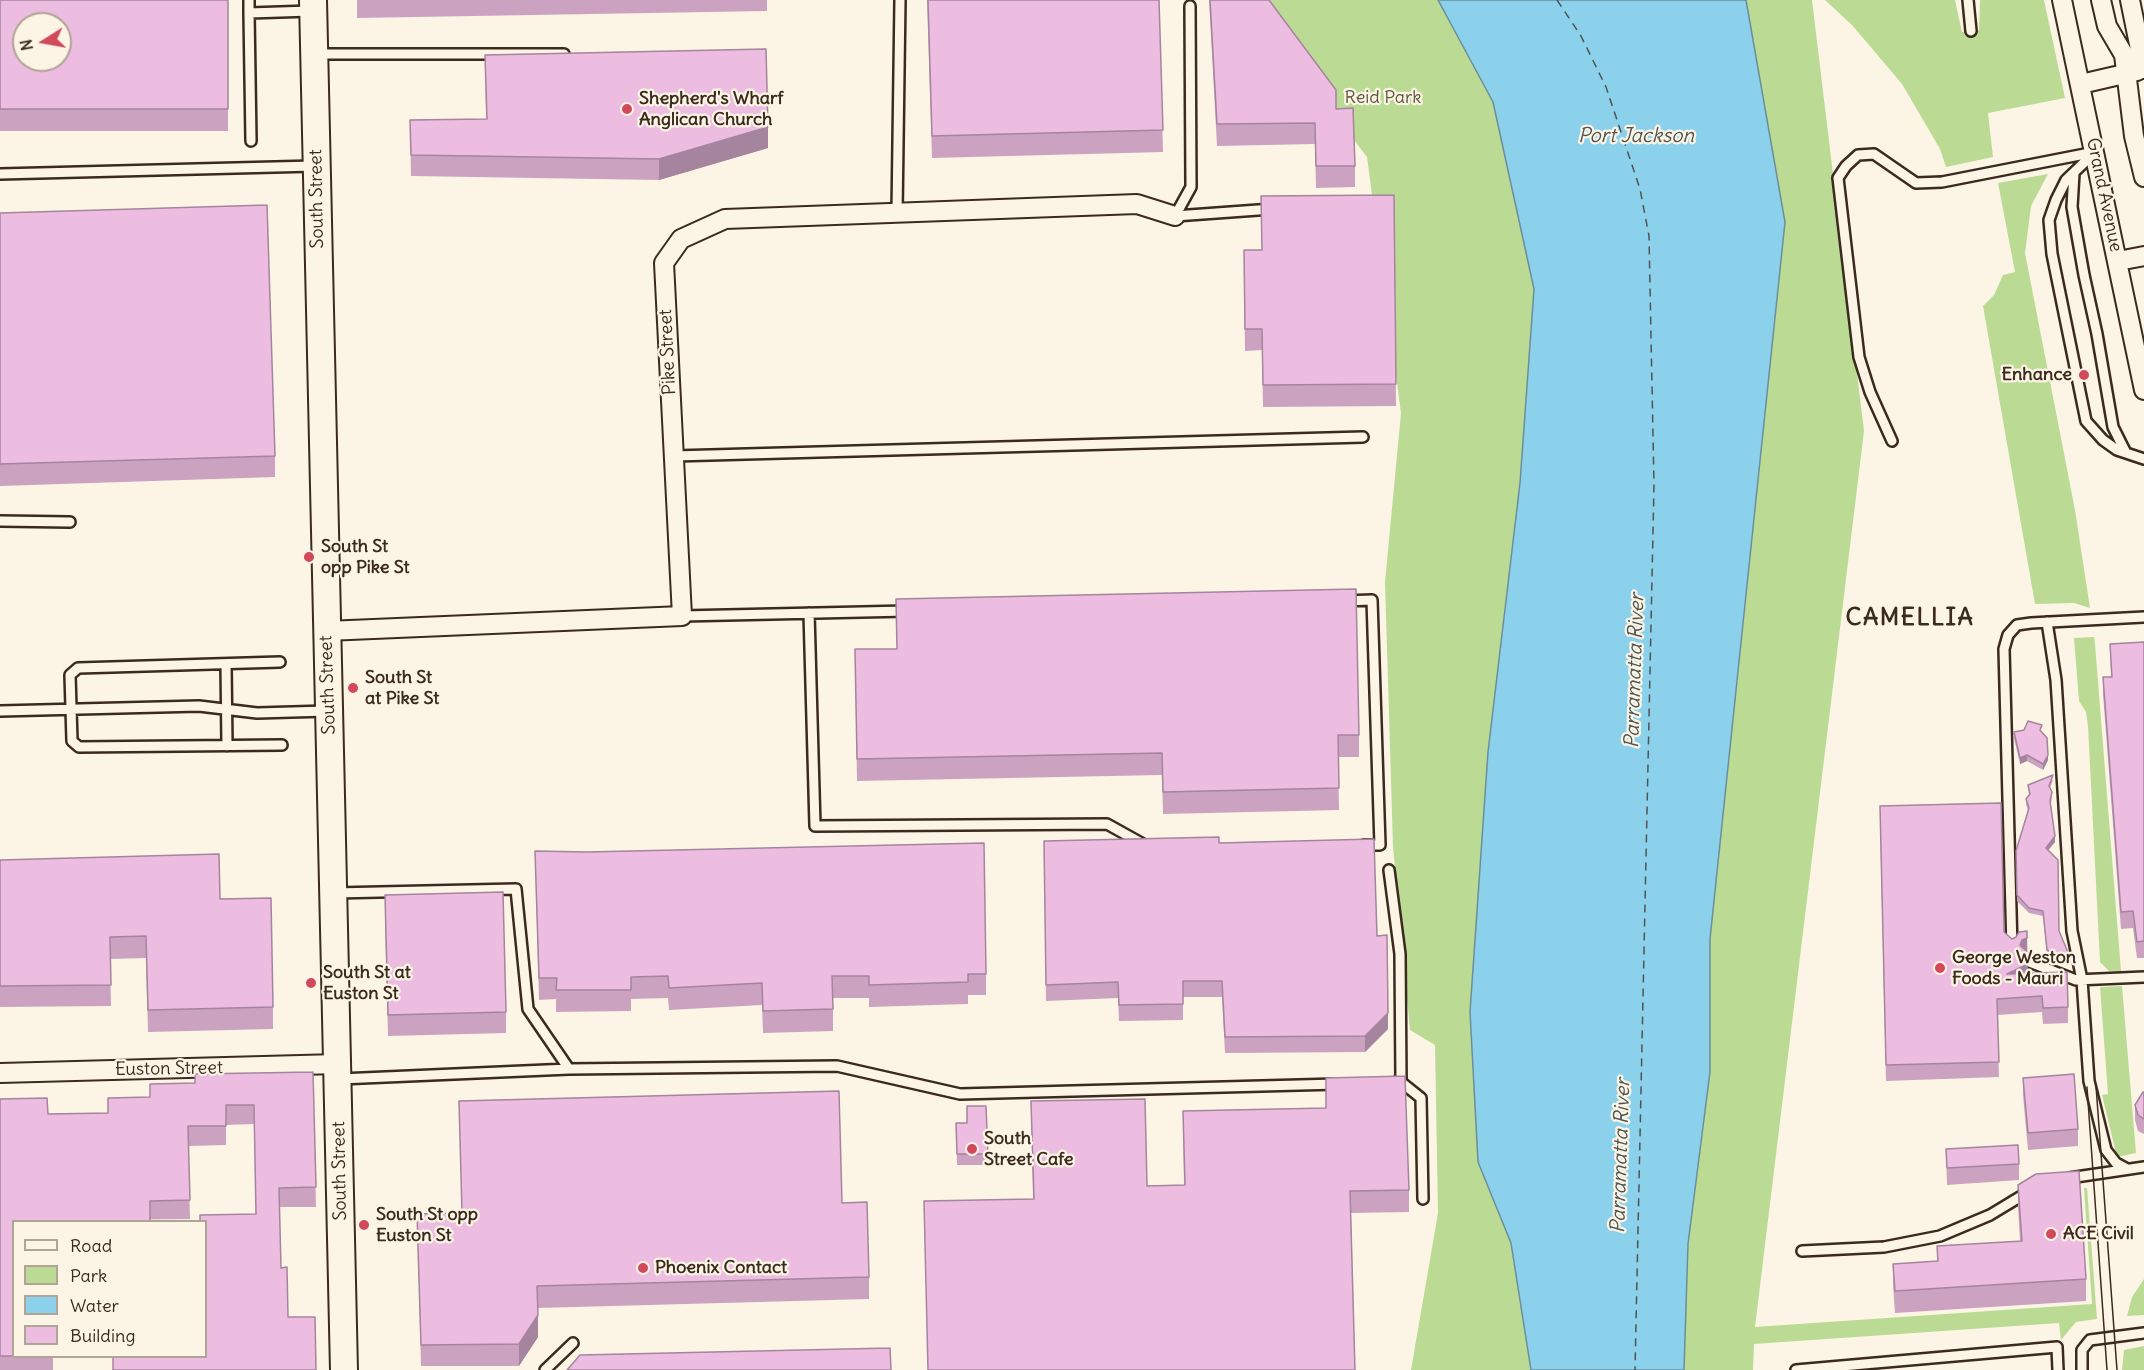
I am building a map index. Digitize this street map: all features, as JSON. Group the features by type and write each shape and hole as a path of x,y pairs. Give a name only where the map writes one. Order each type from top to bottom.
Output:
{"street":[{"name":"Grand Avenue","path":"2062,0 2142,368 2144,390"},
{"path":"2101,0 2107,26 2139,70"},
{"path":"2130,0 2139,70 2133,128 2144,177"},
{"name":"South Street","path":"313,6 344,1370"},
{"path":"2080,84 2139,70"},
{"name":"Pike Street","path":"682,616 664,262 681,239 725,219 1137,204 1175,216"},
{"path":"2118,261 2144,256"},
{"path":"326,631 682,616"},
{"name":"Euston Street","path":"0,1073 338,1071"}],"lane":[{"path":"249,0 251,141"},
{"path":"897,213 900,0"},
{"path":"1968,0 1971,31"},
{"path":"249,13 313,6"},
{"path":"1175,216 1191,187 1190,6"},
{"path":"314,54 578,53"},
{"path":"2095,152 2066,180 2049,220 2052,254 2086,421 2103,440 2126,453 2144,459"},
{"path":"1892,441 1870,392 1859,357 1838,178 1846,166 1858,155 1874,154 1916,183 1941,182 2095,152"},
{"path":"0,174 317,166"},
{"path":"2074,173 2072,207 2084,276 2114,427 2126,453"},
{"path":"1175,216 1280,208"},
{"path":"674,456 1363,437"},
{"path":"0,522 70,522"},
{"path":"1336,601 1372,600 1380,845 1357,845"},
{"path":"682,616 916,611"},
{"path":"809,613 815,826 1107,824 1147,846 1158,846"},
{"path":"2012,948 2004,649 2008,635 2017,625 2144,617"},
{"path":"2048,622 2056,680 2072,931 2082,980 2089,1081 2093,1107 2109,1156 2127,1169"},
{"path":"280,662 78,668 70,675 72,741 79,747 282,746"},
{"path":"226,664 227,746"},
{"path":"0,711 199,706 257,713 329,711"},
{"path":"1389,870 1400,954 1401,1082"},
{"path":"334,893 516,889 528,1009 568,1069"},
{"path":"2027,961 2066,978 2082,980 2144,978"},
{"path":"338,1071 837,1066 960,1094 1354,1083"},
{"path":"1389,1082 1401,1082 1421,1098 1423,1198"},
{"path":"2057,1180 2144,1167"},
{"path":"1802,1251 1884,1247 1940,1236 1990,1215 2038,1186"},
{"path":"2082,1370 2082,1350 2090,1340 2144,1333"},
{"path":"545,1370 573,1343"},
{"path":"1796,1370 1884,1365 2057,1347 2058,1370"}],"green space":[{"name":"Reid Park","path":"1249,0 1438,0 1493,102 1534,289 1520,483 1488,752 1470,1012 1478,1162 1511,1243 1531,1370 1411,1370 1438,1213 1435,1045 1410,1030 1393,847 1385,582 1401,413 1367,157 1282,47"},
{"path":"1746,0 1812,0 1864,431 1755,1327 2092,1304 2084,1188 2087,1188 2097,1319 2076,1322 2061,1340 2059,1323 1754,1344 1753,1370 1684,1370 1688,1244 1710,1072 1710,939 1785,222"},
{"path":"1825,0 1955,0 1962,32 1979,30 1980,0 2044,0 2065,98 1988,113 1993,157 1946,167 1940,149 1902,84 1852,25"},
{"path":"2048,174 2031,206 2025,253 2075,510 2090,608 2074,603 2035,604 1983,306 1994,295 2003,275 2015,272 1998,183"},
{"path":"2094,637 2121,971 2109,971 2100,962 2088,726 2086,712 2079,701 2074,638"},
{"path":"2122,986 2136,1153 2117,1157 2102,1095 2108,1094 2100,987"},
{"path":"2144,1279 2144,1315 2127,1316 2132,1297"},
{"path":"2144,1346 2144,1370 2122,1370 2124,1350"}],"water":[{"name":"Port Jackson","path":"1438,0 1746,0 1785,222 1710,939 1710,1072 1688,1244 1684,1370 1531,1370 1511,1243 1478,1162 1470,1012 1488,752 1520,483 1534,289 1493,102"}],"building":[{"path":"0,0 228,0 228,109 0,109"},
{"path":"928,0 1159,0 1163,130 932,136"},
{"path":"1210,0 1269,0 1336,90 1336,109 1353,108 1355,166 1316,166 1315,123 1217,124"},
{"name":"Shepherd's Wharf Anglican Church","path":"766,49 768,127 659,159 411,155 410,120 487,119 485,55"},
{"path":"1394,195 1396,384 1263,385 1262,329 1245,329 1244,250 1262,250 1261,196"},
{"path":"267,205 275,456 0,464 0,213"},
{"path":"1356,589 1359,735 1338,735 1339,788 1163,792 1162,753 857,759 855,649 897,649 896,599"},
{"name":"George Weston Foods - Mauri","path":"2144,642 2144,941 2137,942 2133,911 2121,912 2103,677 2112,677 2110,644"},
{"path":"2028,721 2042,725 2040,730 2047,738 2048,755 2043,764 2027,755 2020,758 2014,732 2024,730"},
{"path":"2053,775 2049,786 2052,792 2050,801 2055,836 2046,848 2058,860 2059,931 2070,957 2047,950 2043,911 2029,908 2017,895 2016,851 2029,808 2026,799 2030,794 2028,785"},
{"name":"George Weston Foods - Mauri","path":"2001,803 2004,932 2012,939 2019,932 2027,931 2027,938 2022,940 2020,945 2027,952 2028,964 2007,974 2067,972 2068,1007 2043,1008 2042,996 1997,999 1999,1062 1886,1065 1880,806"},
{"path":"1219,837 1219,843 1374,839 1377,936 1387,935 1388,1013 1365,1036 1225,1037 1222,981 1183,981 1183,1004 1119,1005 1118,982 1046,985 1044,841"},
{"path":"984,843 986,974 968,974 968,982 869,985 869,976 832,976 833,1009 763,1011 762,983 669,988 668,976 631,977 631,990 556,990 557,978 539,978 535,851 587,852"},
{"path":"219,854 220,899 271,898 273,1007 148,1010 146,936 110,937 111,985 0,986 0,860"},
{"path":"503,892 506,1012 388,1015 385,895"},
{"path":"313,1072 316,1187 279,1188 281,1268 287,1267 288,1317 315,1317 316,1370 113,1370 113,1358 207,1358 207,1220 200,1220 200,1215 256,1214 254,1105 226,1105 226,1126 188,1126 190,1200 150,1201 150,1220 12,1220 12,1356 0,1356 0,1099 47,1098 48,1114 108,1113 108,1098 150,1097 150,1084 195,1083 195,1074"},
{"path":"2074,1074 2078,1129 2028,1133 2023,1078"},
{"path":"1405,1076 1409,1190 1350,1191 1355,1370 928,1370 924,1201 1034,1199 1031,1101 1145,1099 1147,1186 1185,1185 1183,1111 1326,1108 1326,1078"},
{"name":"Phoenix Contact","path":"839,1091 842,1203 867,1202 869,1277 537,1286 538,1315 519,1344 421,1345 417,1214 462,1213 459,1101"},
{"path":"2143,1092 2144,1119 2138,1115 2135,1105"},
{"name":"South Street Cafe","path":"967,1106 986,1106 988,1154 957,1154 956,1123 967,1123"},
{"path":"2018,1145 2019,1164 1947,1168 1946,1149"},
{"name":"ACE Civil","path":"2079,1171 2086,1279 1895,1291 1893,1264 1938,1261 1937,1246 2022,1241 2018,1185 2036,1174"},
{"path":"890,1348 891,1370 567,1370 580,1355"}],"ferry route":[{"path":"1557,0 1581,36 1606,87 1640,189 1649,236 1654,485 1635,1370"}],"tram line":[{"path":"2096,1086 2117,1370"},
{"path":"2087,1087 2107,1370"}],"place":[{"name":"Shepherd's Wharf Anglican Church","path":"627,109"},
{"name":"Enhance","path":"2084,375"},
{"name":"South St opp Pike St","path":"309,557"},
{"name":"South St at Pike St","path":"353,688"},
{"name":"George Weston Foods - Mauri","path":"1940,968"},
{"name":"South St at Euston St","path":"311,983"},
{"name":"South Street Cafe","path":"972,1149"},
{"name":"South St opp Euston St","path":"364,1225"},
{"name":"ACE Civil","path":"2051,1234"},
{"name":"Phoenix Contact","path":"643,1268"}],"district":[{"name":"CAMELLIA","path":"1910,618"}],"water label":[{"name":"Parramatta River","path":"1635,671"},
{"name":"Parramatta River","path":"1621,1156"}]}
